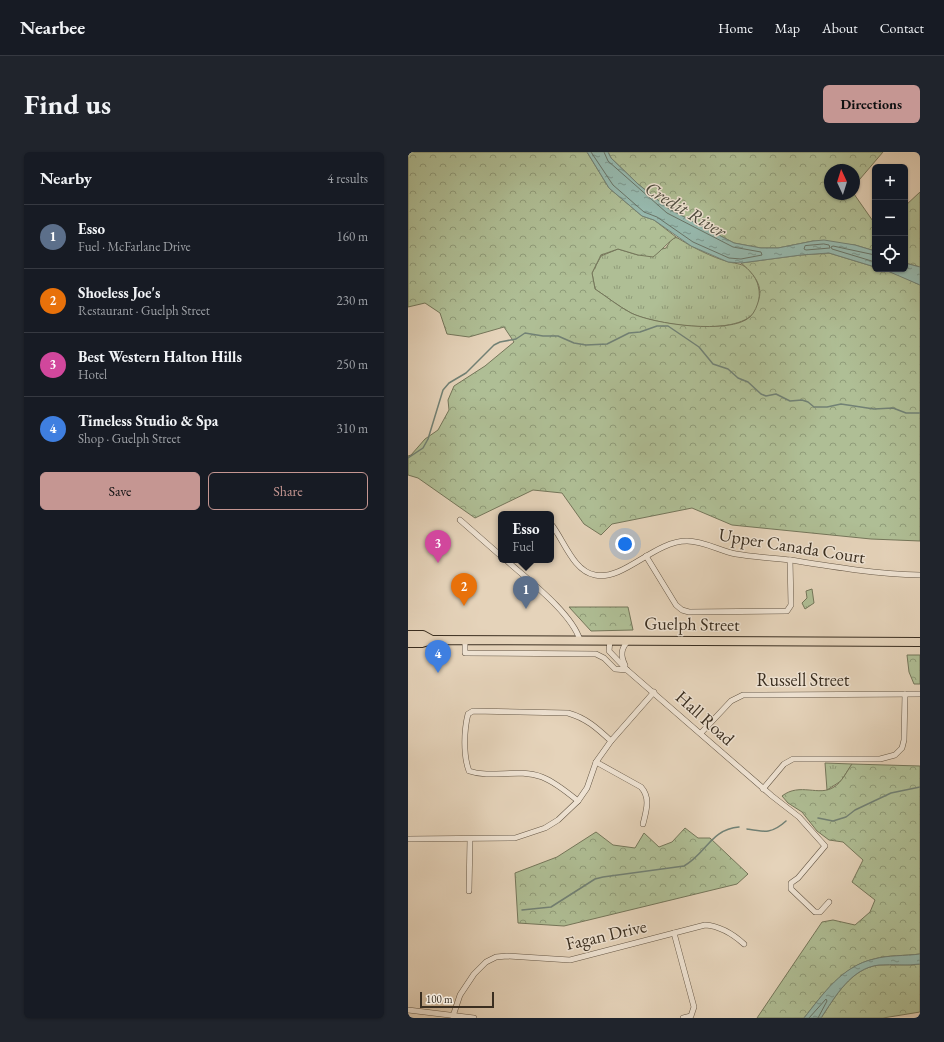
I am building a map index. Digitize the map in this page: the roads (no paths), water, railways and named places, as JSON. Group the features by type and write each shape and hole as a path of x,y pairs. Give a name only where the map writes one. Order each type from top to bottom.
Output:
{"main road":[{"name":"Guelph Street","path":"408,635 423,635 432,640"},
{"name":"Guelph Street","path":"408,643 422,643 432,640 920,642"}],"street":[{"path":"460,520 498,552"},
{"name":"Upper Canada Court","path":"554,528 578,564 592,574 602,576 613,574 665,545 679,541 690,541 735,554 790,560 884,574 920,575"},
{"path":"646,556 676,605 682,610 689,612 787,611 791,605 790,560"},
{"path":"509,563 563,612 577,629 580,640"},
{"name":"Hall Road","path":"465,640 465,653 596,654 604,658 615,669 627,670"},
{"name":"Hall Road","path":"610,640 609,651 627,670 701,733 763,789 799,816 825,846 798,878 791,883 794,893 815,912 820,912 829,902"},
{"path":"627,670 621,652 624,645 629,640"},
{"path":"408,839 516,838 529,835 558,820 578,801 587,788 596,762 611,741 654,692"},
{"path":"763,789 784,764 793,759 880,759 895,755 902,748 904,740 905,694"},
{"name":"Russell Street","path":"701,733 731,701 743,695 920,694"},
{"path":"578,801 552,781 541,776 526,774 478,774 469,771 466,764 466,722 468,714 473,711 568,713 581,717 597,727 611,741"},
{"path":"596,762 641,787 645,791 648,801 643,824"},
{"path":"469,891 470,839"},
{"name":"Fagan Drive","path":"453,1016 460,995 474,974 486,962 496,957 507,956 570,960 705,925 715,926 736,936 744,944"},
{"path":"674,933 694,1007 691,1016 683,1018"},
{"path":"408,1010 474,1018"}],"water":[{"name":"Credit River","path":"587,152 608,152 611,158 638,184 669,209 734,243 761,248 778,248 824,240 855,245 872,250 872,266 829,253 741,263 728,262 691,246 654,220 642,216 609,188"},
{"path":"908,264 920,267 920,285 890,272 908,272"},
{"path":"920,954 920,964 879,965 869,967 852,978 845,985 821,1018 804,1018 834,982 852,968 879,958"}],"waterway":[{"path":"408,458 423,448 428,439 443,390 449,383 466,373 494,345 500,342 516,339 525,333 543,336 558,336 574,343 586,345 607,344 629,333 640,332 657,326 668,326 699,347 713,364 728,369 738,378 748,382 761,394 766,396 776,394 790,401 802,400 808,402 814,407 827,407 841,404 874,409 893,408 906,413 920,413"},
{"path":"818,818 833,821 846,817 855,810 891,793 920,787"},
{"path":"747,829 768,831 776,828 786,821"},
{"path":"522,910 551,907 595,879 684,866 692,861 715,837 722,832 739,827"}],"place":[{"name":"Best Western Halton Hills","path":"438,563"},
{"name":"Shoeless Joe's","path":"464,606"},
{"name":"Esso","path":"526,609"},
{"name":"Timeless Studio & Spa","path":"438,673"}]}
